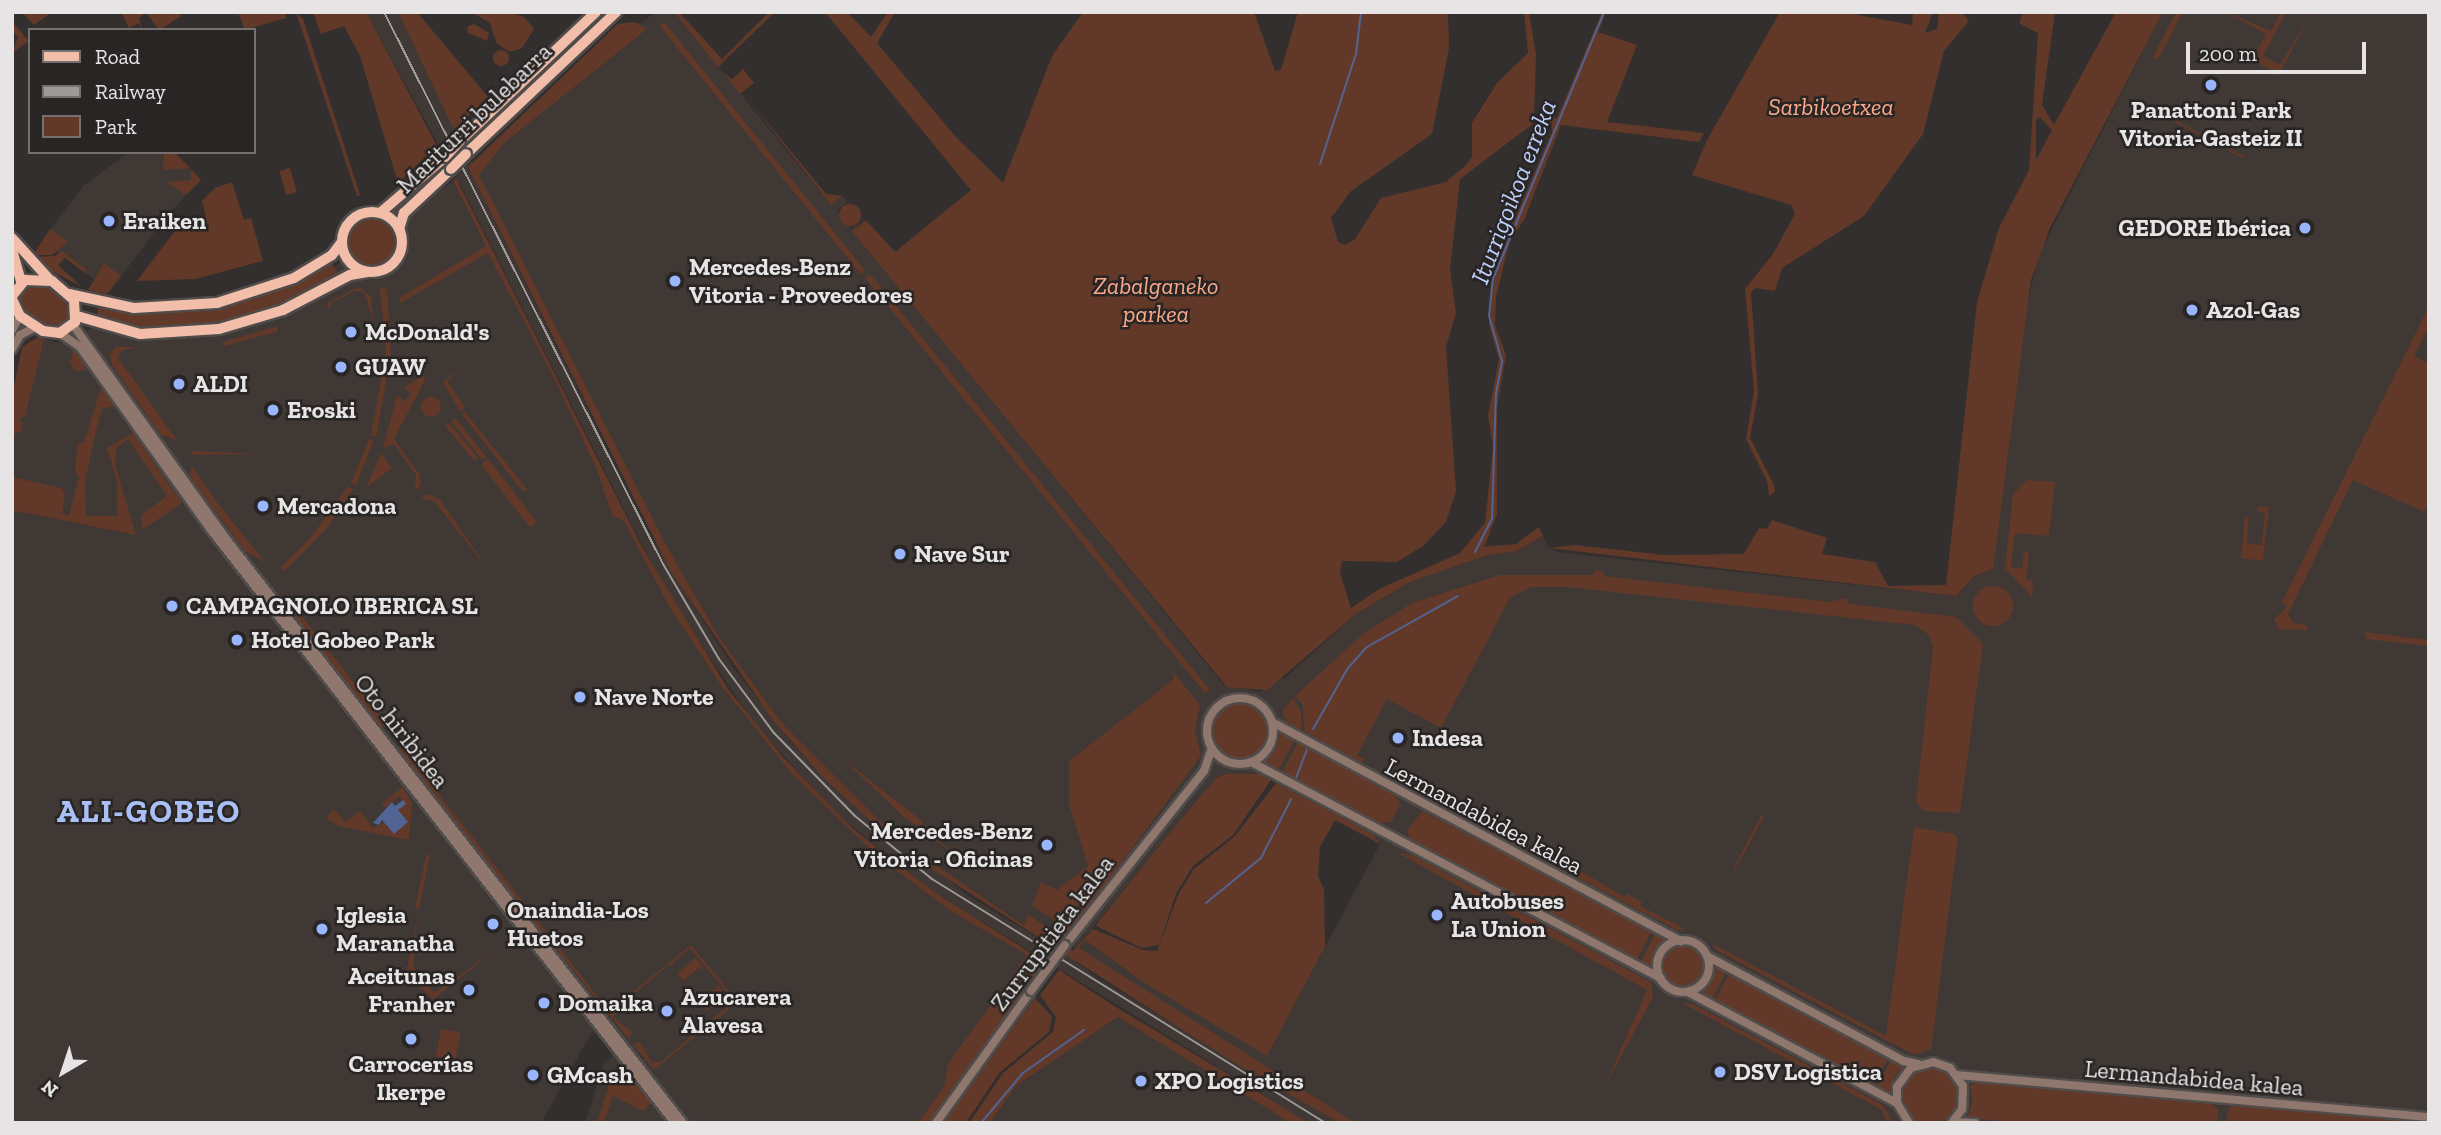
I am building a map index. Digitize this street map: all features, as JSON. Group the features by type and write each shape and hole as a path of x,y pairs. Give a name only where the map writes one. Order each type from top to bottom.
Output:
{"main road":[{"name":"Mariturri bulebarra","path":"380,213 445,157 596,12"},
{"name":"Mariturri bulebarra","path":"399,229 404,213 616,12"},
{"path":"12,239 52,281 69,294 95,303 144,309 217,303 294,278 332,255 341,243 345,228 356,216 380,213 399,229 398,257 384,270 350,275 283,310 219,329 140,334 75,320"},
{"path":"341,243 351,264 368,272"},
{"path":"12,250 15,299 34,328 60,333 75,320"},
{"path":"15,299 35,278 52,281"},
{"path":"69,294 75,320"}],"street":[{"path":"12,330 15,299"},
{"name":"Oto hiribidea","path":"75,320 227,540 683,1123"},
{"path":"12,349 20,335 34,328"},
{"name":"Oto hiribidea","path":"60,333 80,346 211,530 675,1123"},
{"path":"1251,762 1269,746 1272,722 1265,709 1251,700 1228,701 1209,720 1212,748 1224,760 1251,762 1660,978 1676,991 1688,992 1897,1103 1909,1123"},
{"name":"Lermandabidea kalea","path":"1272,722 1681,941"},
{"name":"Zurrupitieta kalea","path":"936,1123 1065,945 1204,771 1212,748"},
{"name":"Zurrupitieta kalea","path":"1204,771 1224,760"},
{"path":"1660,978 1661,954 1681,941 1695,944 1707,956 1904,1061 1919,1064"},
{"path":"1688,992 1706,979 1707,956"},
{"path":"1897,1103 1900,1080 1919,1064"},
{"name":"Lermandabidea kalea","path":"1919,1064 1942,1064 1957,1075 2429,1117"},
{"path":"1957,1075 1965,1101 1953,1122 1975,1123"}],"shaded area":[{"path":"366,12 398,12 472,163 618,24 641,23 656,12 674,12 831,205 842,196 847,202 837,211 851,229 864,218 853,231 1223,684 1261,692 1280,677 1284,679 1356,614 1410,582 1488,555 1514,552 1543,536 1547,546 1557,552 1956,596 1974,576 1993,569 2022,327 2039,254 2163,12 2429,12 2429,1123 1356,1123 1079,949 1085,940 1143,982 1267,1056 1380,844 1373,834 1260,774 1226,774 1216,778 1076,948 1062,943 1201,756 1195,730 1199,713 1175,679 1069,761 1069,805 1088,866 1057,891 1059,922 1067,928 1061,936 1028,915 1025,925 921,856 968,896 1072,958 1095,977 1340,1123 1309,1123 934,892 841,818 755,725 666,592 462,188","holes":["471,164 665,543 719,637 782,723 889,830 884,833 790,741 733,667 696,610 650,535 468,167"]},
{"name":"Eraiken","path":"126,154 176,154 201,180 168,214 110,291 42,240 83,186"},
{"path":"453,181 553,376 597,470 612,516 624,521 667,603 722,687 791,773 875,854 949,910 1028,955 1041,968 1027,988 1037,996 944,1123 585,1123 604,1063 613,1056 593,1030 541,1123 12,1123 12,430 36,343 44,339 73,346 105,314 169,322 305,288"},
{"path":"1118,1017 1292,1123 990,1123 1016,1086"}],"green space":[{"path":"22,12 52,12 34,25"},
{"path":"121,12 146,12 139,18 142,28 139,23 129,28"},
{"path":"146,12 178,12 181,16 162,28 158,28"},
{"path":"238,12 284,12 286,18 252,28 244,28"},
{"path":"296,12 303,19 360,195 357,196"},
{"path":"313,12 366,12 437,146 398,183 360,56 344,26 321,34"},
{"path":"398,12 417,12 488,97 454,130"},
{"path":"471,12 508,12 524,17 534,29 522,48 510,52 497,44 490,23"},
{"path":"601,12 611,12 465,150 462,145"},
{"path":"674,12 679,12 722,59 769,12 775,12 718,67"},
{"name":"Zabalganeko parkea","path":"825,12 847,12 871,37 888,12 895,12 877,43 955,136 1003,183 1052,56 1083,12 1254,12 1275,71 1281,70 1298,12 1448,12 1449,48 1432,134 1351,191 1331,218 1338,242 1345,245 1355,239 1381,198 1446,182 1466,165 1472,157 1472,123 1497,83 1528,53 1524,12 1529,12 1536,54 1534,116 1557,118 1602,12 1606,12 1598,32 1637,45 1607,122 1704,133 1699,142 1561,125 1524,220 1510,240 1496,297 1495,325 1506,355 1497,407 1497,514 1484,547 1516,544 1539,527 1543,536 1514,552 1488,555 1410,582 1356,614 1267,690 1227,687 852,231 866,220 895,252 971,190","holes":["1534,123 1552,124 1552,132 1500,253 1489,303 1489,325 1499,359 1488,416 1493,446 1485,523 1460,553 1379,589 1351,608 1340,573 1342,561 1397,562 1423,546 1446,522 1456,491 1446,347 1456,313 1450,269 1460,179"]},
{"name":"Sarbikoetxea","path":"1780,12 1842,12 1912,25 1913,12 1933,12 1925,33 1937,29 1939,12 1961,12 1969,21 1944,51 1923,134 1864,216 1782,268 1775,291 1756,288 1751,292 1758,394 1750,438 1774,485 1775,492 1769,496 1767,481 1746,439 1754,391 1745,289 1773,254 1795,214 1791,205 1692,175 1707,140"},
{"path":"2024,12 2055,12 2042,105 2054,125 2116,12 2163,12 2050,228 2031,280 1993,569 1974,576 1956,596 1549,548 1575,545 1665,555 1744,554 1759,528 1767,529 1772,520 1827,538 1822,554 1875,562 1888,586 1946,585 1977,302 1999,228 2029,170 2038,33 2019,23","holes":["2040,117 2052,130 2036,160 2036,120"]},
{"path":"2176,12 2183,12 2158,59 2153,57"},
{"path":"2226,12 2271,31 2281,12 2286,12 2263,56 2280,65 2312,12 2278,76 2253,59 2266,34"},
{"path":"634,22 647,29 504,143 479,175 665,543 719,637 782,723 889,830 884,833 824,778 772,719 671,572 468,167 618,24"},
{"path":"664,22 865,271 861,274 659,26"},
{"path":"14,24 28,42 12,53 18,37 12,31"},
{"path":"474,24 489,33 487,41 468,33 467,27"},
{"path":"501,50 507,52 507,64 501,66 495,64 493,58 495,52"},
{"path":"743,69 754,83 740,94 724,73 732,79"},
{"path":"744,94 826,194 842,196 831,205"},
{"path":"2153,108 2246,157 2245,159"},
{"path":"164,154 176,154 190,168 163,170"},
{"path":"446,160 449,165 424,190 397,215 392,211"},
{"path":"290,168 297,192 286,195 279,171"},
{"path":"191,169 201,180 186,195 167,182 191,180"},
{"path":"456,178 642,547 728,689 782,756 853,829 934,892 1045,962 929,1123 918,1123 944,1087 948,1064 1027,955 949,910 875,854 791,773 722,687 667,603 624,521 612,516 597,470 553,376 488,253 400,303 399,298 486,246 453,181"},
{"path":"232,182 244,220 251,218 263,261 195,279 137,281 184,219 191,226 206,217 202,201 215,188"},
{"path":"850,204 858,207 861,215 858,223 850,226 842,223 839,215 842,207"},
{"path":"371,216 390,223 397,242 390,261 371,268 352,261 345,242 352,223"},
{"path":"50,229 68,242 52,255 33,255"},
{"path":"62,251 87,270 85,273 65,258 58,265 81,286 53,272 35,257 55,256"},
{"path":"330,261 339,276 275,308 227,323 137,329 97,320 98,306 155,312 221,305"},
{"path":"104,263 121,276 107,294 88,290"},
{"path":"870,274 1210,690 1205,693 865,278"},
{"path":"27,286 47,287 60,294 71,313 65,324 48,326 29,316 19,297"},
{"path":"360,288 371,297 374,336 372,317 364,292 354,291 330,304 332,308 328,308 328,303"},
{"path":"380,289 387,289 391,354 376,437 371,435 386,352"},
{"path":"2429,306 2429,326 2414,356 2429,364 2429,502 2424,512 2353,480 2288,614 2292,622 2306,625 2308,630 2279,629 2274,619 2287,607 2282,602"},
{"path":"278,326 277,332 224,346 223,342"},
{"path":"38,337 44,339 25,416 18,420 23,422 21,432 15,433 12,447 12,396 22,347"},
{"path":"116,347 136,347 121,351 118,358 177,440 161,435 112,365 110,353"},
{"path":"74,348 86,364 86,370 76,371 70,363"},
{"path":"466,362 447,381 465,407 460,411 443,382"},
{"path":"423,376 425,380 394,439 419,474 421,484 415,492 416,475 394,444 383,448 397,396 405,401 411,394 404,387"},
{"path":"101,388 114,406 102,409 94,439 85,482 86,516 117,516 117,481 107,448 133,433 182,503 142,530 141,515 167,496 128,439 116,448 115,465 136,535 12,510 12,477 61,488 65,493 62,513 69,515 79,477 75,472 78,443 84,443"},
{"path":"431,397 438,400 441,407 438,414 431,417 424,414 421,407 424,400"},
{"path":"465,412 527,489 523,492 462,414"},
{"path":"455,418 486,457 483,460 451,421"},
{"path":"449,423 478,457 474,461 445,426"},
{"path":"369,439 374,441 356,485 351,484"},
{"path":"192,451 263,454 192,455"},
{"path":"381,453 392,468 366,488"},
{"path":"488,459 537,522 530,528 481,465"},
{"path":"192,466 265,562 245,551 189,476"},
{"path":"2027,480 2055,482 2049,536 2015,533 2011,567 2022,568 2024,551 2029,552 2026,580 2033,581 2032,597 2005,568 2013,494"},
{"path":"348,486 353,489 327,528 285,571 281,567 309,540"},
{"path":"429,494 440,500 491,573 434,501 420,498"},
{"path":"2258,506 2269,507 2263,561 2241,558 2245,517 2249,517 2247,544 2262,545 2265,513 2257,512"},
{"path":"1595,570 1604,571 1604,576 1830,602 1845,598 1849,604 1956,617 1983,644 1960,813 1924,811 1916,802 1933,647 1929,635 1914,625 1567,587 1531,587 1510,598 1441,728 1387,699 1357,755 1364,759 1362,763 1304,731 1303,705 1295,696 1363,634 1412,603 1500,575 1594,575"},
{"path":"1993,586 2007,592 2013,606 2007,620 1993,626 1979,620 1973,606 1979,592"},
{"path":"297,610 387,725 380,727 293,614"},
{"path":"2364,632 2429,640 2429,646 2366,639"},
{"path":"1173,672 1200,705 1195,731 1201,756 1062,943 1073,951 1093,929 1143,950 1157,951 1179,893 1194,869 1235,836 1276,783 1373,834 1380,844 1335,820 1320,847 1318,876 1324,889 1325,947 1267,1056 1143,982 1085,940 1079,948 1356,1123 1340,1123 1238,1065 921,862 921,855 1024,925 1028,915 1061,935 1066,927 1032,906 1041,882 1057,890 1088,866 1069,805 1069,761 1174,679"},
{"path":"1293,698 1301,712 1301,730 1287,722 1282,712"},
{"path":"1240,702 1251,704 1264,715 1269,731 1267,742 1256,755 1240,760 1229,758 1216,747 1211,731 1213,720 1224,707"},
{"path":"1280,733 1295,740 1278,771 1263,763 1277,747"},
{"path":"1298,742 1395,794 1400,805 1391,822 1378,824 1282,773"},
{"path":"401,746 609,1011 691,945 738,1002 654,1070 633,1044 640,1042 652,1063 662,1061 734,1001 690,948 673,962 673,966 669,965 615,1009 619,1011 613,1017 632,1032 629,1039 469,842 397,749"},
{"path":"843,759 923,822 920,826 976,870 904,817"},
{"path":"1225,774 1260,774 1271,780 1233,835 1193,866 1176,894 1159,945 1142,948 1096,925 1216,778"},
{"path":"402,787 412,803 409,840 338,826 326,818 334,809 345,822 360,811 373,828 384,822 394,834 398,810 405,803 399,796 385,808 382,804"},
{"path":"1430,794 1553,859 1556,856 1624,897 1627,894 1642,902 1640,906 1685,929 1677,930 1438,804"},
{"path":"1422,811 1652,930 1636,961 1412,842 1407,831"},
{"path":"1761,816 1764,817 1735,869 1734,867"},
{"path":"1914,827 1955,834 1958,839 1931,1049 1914,1055 1716,950 1713,944 1886,1036"},
{"path":"431,850 419,909 415,909 425,860"},
{"path":"1398,853 1412,855 1651,982 1653,997 1603,1090 1647,990"},
{"path":"417,920 413,966 434,993 497,949 433,999 406,974"},
{"path":"1656,932 1669,939 1657,951 1653,969 1640,963"},
{"path":"1683,944 1698,951 1705,966 1698,981 1683,988 1668,981 1661,966 1668,951"},
{"path":"696,958 705,970 700,967 685,979 687,984 677,973"},
{"path":"1713,963 1727,970 1711,1001 1697,993 1712,977"},
{"path":"1059,970 1309,1123 1291,1123 1118,1017 1016,1086 990,1123 969,1123 1003,1073 1053,1032 1056,1017 1040,995"},
{"path":"1730,972 1889,1057 1873,1087 1714,1002"},
{"path":"716,983 726,995 707,1010 698,998 717,988"},
{"path":"1035,998 1052,1017 1049,1032 999,1073 966,1123 944,1123"},
{"path":"1682,1003 1693,1004 1883,1105 1893,1123 1887,1123 1882,1110"},
{"path":"441,1029 461,1033 455,1060 436,1056"},
{"path":"1892,1058 1906,1065 1895,1076 1890,1095 1876,1088"},
{"path":"622,1067 651,1103 643,1111 613,1096 604,1123 597,1123 611,1078"},
{"path":"1930,1067 1941,1069 1954,1080 1959,1096 1957,1107 1946,1120 1930,1125 1919,1123 1906,1112 1901,1096 1903,1085 1914,1072"},
{"path":"1977,1082 2210,1101 2218,1110 2217,1123 2028,1123 1967,1118 1973,1101 1970,1086"},
{"path":"2237,1104 2429,1120 2429,1123 2226,1123 2229,1108"}],"water":[{"path":"403,800 406,804 398,810 408,822 394,834 382,820 379,825 373,823 392,802 395,806"}],"waterway":[{"path":"1320,164 1356,54 1361,12"},
{"name":"Iturrigoikoa erreka","path":"1475,552 1492,519 1496,393 1502,361 1489,316 1493,279 1604,12"},
{"name":"Iturrigoikoa erreka","path":"1313,729 1348,668 1367,647 1458,596"},
{"name":"Iturrigoikoa erreka","path":"1296,778 1307,750"},
{"name":"Iturrigoikoa erreka","path":"1206,903 1261,858 1291,799"},
{"name":"Iturrigoikoa erreka","path":"981,1123 1023,1073 1084,1030"}],"railway":[{"path":"384,12 663,564 719,659 774,733 855,816 932,879 1326,1123"}],"place":[{"name":"Panattoni Park Vitoria-Gasteiz II","path":"2211,85"},
{"name":"Eraiken","path":"109,221"},
{"name":"GEDORE Ibérica","path":"2305,228"},
{"name":"Mercedes-Benz Vitoria - Proveedores","path":"675,281"},
{"name":"Azol-Gas","path":"2192,310"},
{"name":"McDonald's","path":"351,332"},
{"name":"GUAW","path":"341,367"},
{"name":"ALDI","path":"179,384"},
{"name":"Eroski","path":"273,410"},
{"name":"Mercadona","path":"263,506"},
{"name":"Nave Sur","path":"900,554"},
{"name":"CAMPAGNOLO IBERICA SL","path":"172,606"},
{"name":"Hotel Gobeo Park","path":"237,640"},
{"name":"Nave Norte","path":"580,697"},
{"name":"Indesa","path":"1398,738"},
{"name":"Mercedes-Benz Vitoria - Oficinas","path":"1047,845"},
{"name":"Autobuses La Union","path":"1437,915"},
{"name":"Onaindia-Los Huetos","path":"493,924"},
{"name":"Iglesia Maranatha","path":"322,929"},
{"name":"Aceitunas Franher","path":"469,990"},
{"name":"Domaika","path":"544,1003"},
{"name":"Azucarera Alavesa","path":"667,1011"},
{"name":"Carrocerías Ikerpe","path":"411,1039"},
{"name":"DSV Logistica","path":"1720,1072"},
{"name":"GMcash","path":"533,1075"},
{"name":"XPO Logistics","path":"1141,1081"}],"district":[{"name":"ALI-GOBEO","path":"149,811"}]}
